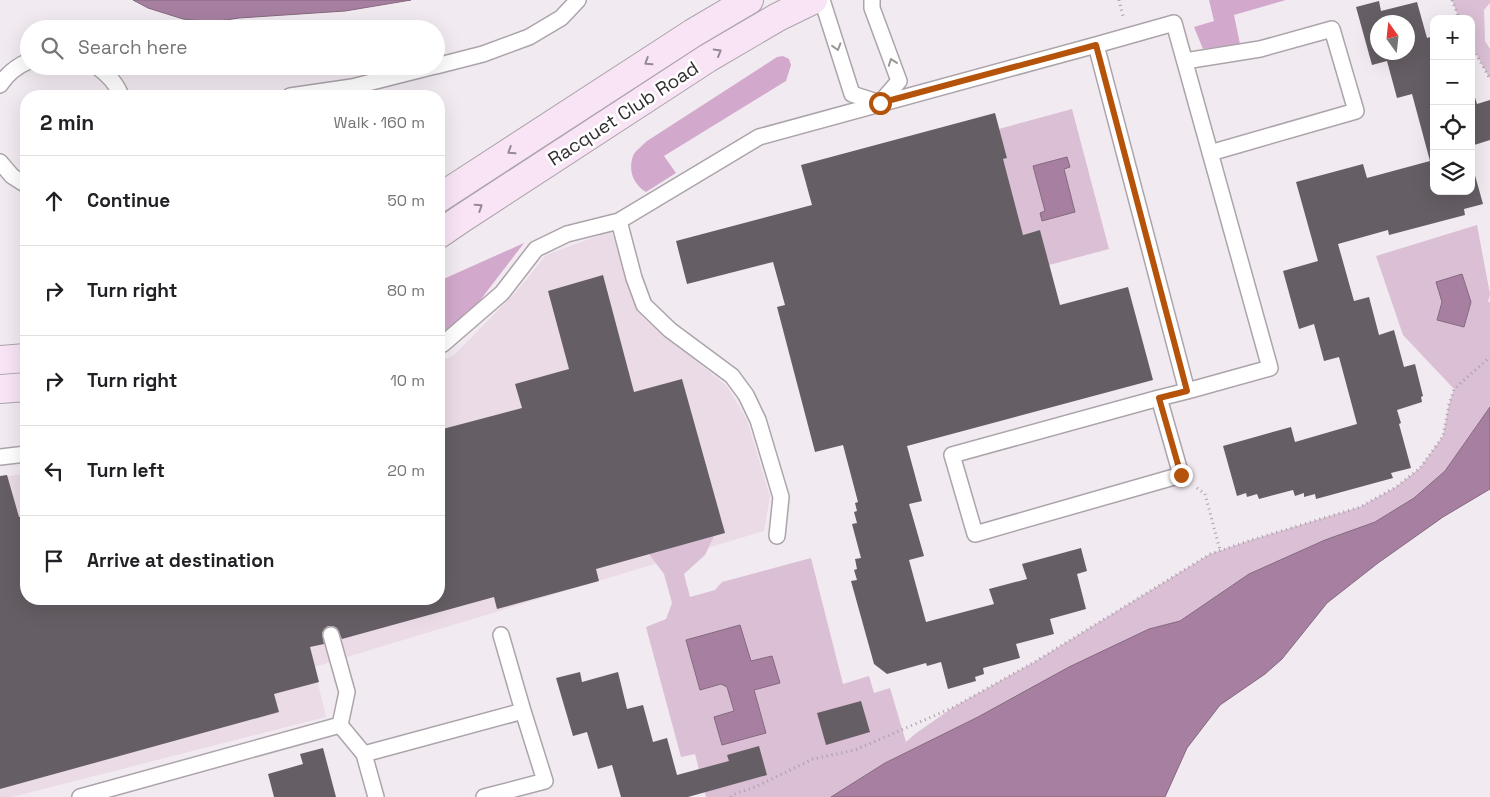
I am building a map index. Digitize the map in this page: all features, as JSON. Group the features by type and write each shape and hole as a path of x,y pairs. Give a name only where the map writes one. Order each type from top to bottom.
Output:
{"street":[{"name":"Racquet Club Road","path":"445,194 692,33 749,0"},
{"name":"Racquet Club Road","path":"445,230 708,58 778,17 813,0"},
{"path":"0,360 20,358"},
{"path":"0,389 20,387"}],"lane":[{"path":"445,64 483,54 529,36 561,18 578,0"},
{"path":"822,0 852,94 880,103"},
{"path":"872,0 872,8 899,81 880,103"},
{"path":"445,338 502,293 536,249 567,234 619,221 759,137 1174,23 1270,368 1159,398 952,455 975,534 1181,475 1159,398"},
{"path":"1185,61 1260,49 1332,29 1356,111 1210,153"},
{"path":"1096,45 1187,391"},
{"path":"0,85 4,78 20,64"},
{"path":"107,75 118,90"},
{"path":"331,90 400,75"},
{"path":"0,162 12,176 20,181"},
{"path":"619,221 634,278 644,305 670,330 732,376 746,394 758,420 781,497 777,536"},
{"path":"0,457 20,455"},
{"path":"331,635 347,692 340,725"},
{"path":"484,797 545,781 501,635"},
{"path":"364,754 523,711"},
{"path":"340,725 364,754 376,797"},
{"path":"80,797 340,725"}],"path":[{"path":"1452,0 1458,15"},
{"path":"1475,52 1490,79"},
{"path":"731,797 813,759 855,750 952,708 1036,661 1210,554 1360,506 1396,487 1420,468 1442,436 1454,389 1490,357"},
{"path":"1181,475 1205,494 1220,550"}],"shaded area":[{"path":"133,0 411,0 345,11 226,20 183,19 148,8"},
{"path":"1209,0 1286,0 1234,15 1240,44 1203,49 1194,27 1214,21"},
{"path":"1452,0 1490,0 1490,3 1484,10 1485,41 1490,49 1490,79 1475,52 1475,15 1458,15"},
{"path":"783,56 789,59 791,65 786,81 664,156 676,173 646,192 638,185 631,171 633,156 647,141 777,57"},
{"path":"1072,109 1109,249 1049,265 1040,230 1023,235 991,162 1007,158 999,129"},
{"path":"1067,157 1070,167 1064,169 1075,212 1042,221 1040,213 1045,211 1033,166"},
{"path":"1477,225 1490,294 1488,302 1490,302 1490,407 1445,471 1414,498 1375,522 1325,540 1249,574 1180,621 1149,629 885,763 831,797 706,797 695,754 681,757 646,627 666,619 672,603 664,574 649,554 714,536 705,555 684,574 690,597 715,590 722,582 811,558 843,684 869,676 874,693 890,688 906,742 952,708 1036,661 1210,554 1360,507 1396,487 1420,468 1443,436 1454,389 1403,335 1376,256"},
{"path":"611,231 642,317 727,386 747,420 770,497 764,531 314,667 326,717 12,797 0,797 0,477 20,475 20,605 445,605 445,359 453,356 516,292 546,255"},
{"path":"524,243 465,320 445,332 445,278"},
{"path":"1462,274 1471,302 1464,327 1437,320 1442,302 1436,282"},
{"path":"1490,407 1490,489 1443,517 1378,563 1327,603 1282,659 1265,674 1220,705 1187,748 1165,797 831,797 885,763 978,717 1069,667 1149,629 1180,621 1249,574 1325,540 1375,522 1414,498 1445,471"},
{"path":"740,625 751,661 772,656 780,683 754,690 766,733 722,745 714,717 734,711 727,687 721,684 700,690 686,640"}],"building":[{"path":"1379,1 1381,11 1417,2 1427,38 1430,37 1430,161 1412,94 1397,98 1387,61 1372,65 1371,60 1415,60 1415,15 1370,15 1370,58 1356,7"},
{"path":"1475,97 1477,104 1490,100 1490,140 1475,145"},
{"path":"995,113 1007,158 1003,159 1023,235 1040,230 1060,305 1128,287 1153,380 907,446 922,501 909,504 924,556 909,560 926,622 994,604 989,589 1027,579 1022,564 1081,548 1087,571 1077,574 1086,609 1050,619 1054,634 1016,644 1020,658 983,668 984,674 975,677 976,681 948,689 941,662 927,666 926,663 887,674 874,664 851,581 857,580 854,570 857,569 855,559 861,558 852,524 857,523 854,512 857,511 855,503 858,502 843,445 815,452 777,307 785,305 773,262 687,284 676,241 812,205 801,165"},
{"path":"1430,161 1430,195 1475,195 1475,175 1483,204 1464,209 1465,215 1389,235 1388,230 1338,244 1354,301 1369,297 1379,335 1394,330 1404,367 1415,364 1423,396 1421,397 1422,402 1397,410 1411,468 1391,473 1393,478 1316,499 1315,494 1304,497 1304,493 1295,496 1293,490 1259,499 1257,494 1247,497 1246,493 1237,496 1223,446 1291,427 1295,442 1357,424 1339,357 1324,361 1314,324 1299,329 1283,271 1318,261 1296,182 1363,164 1367,178"},
{"path":"603,275 634,392 682,379 725,533 596,569 599,581 497,609 494,597 342,639 337,628 328,626 322,633 324,644 310,647 319,682 274,694 279,712 0,789 0,476 7,475 20,517 20,605 445,605 445,428 522,408 515,384 569,369 548,291"},
{"path":"580,672 582,682 618,672 627,709 643,705 653,742 667,738 677,775 729,761 727,755 759,746 767,775 688,797 621,797 612,765 598,769 587,732 573,736 556,678"},
{"path":"861,701 870,732 826,745 817,713"},
{"path":"323,748 336,797 274,797 268,774 303,764 300,754"}],"route":[{"path":"880,103 1096,45 1187,391 1159,398 1181,475"}]}
